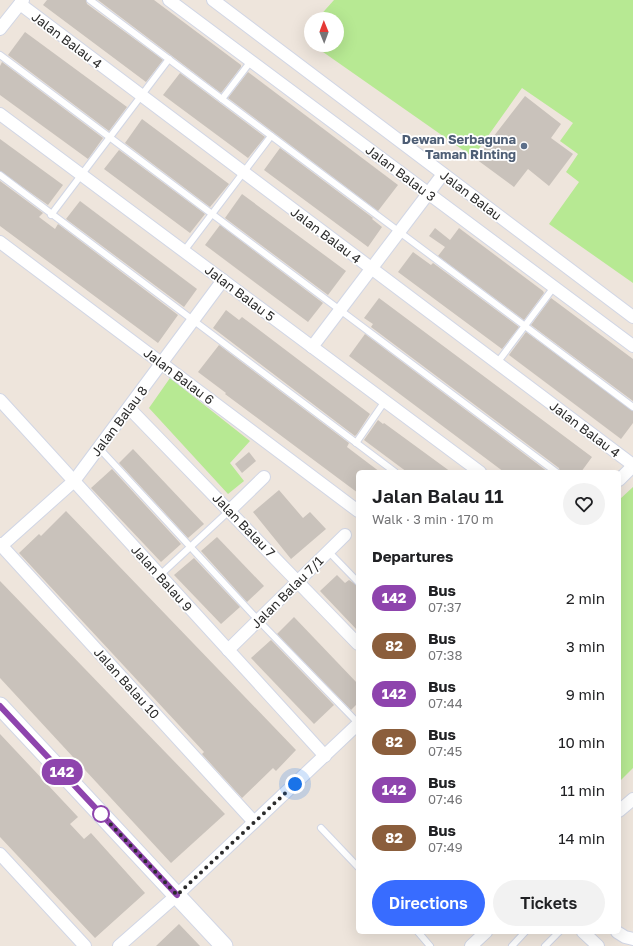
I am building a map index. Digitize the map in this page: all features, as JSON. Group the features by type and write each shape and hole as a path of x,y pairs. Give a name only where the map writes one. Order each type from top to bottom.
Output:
{"street":[{"name":"Jalan Balau 3","path":"169,0 633,346"},
{"name":"Jalan Balau","path":"213,0 633,317"},
{"path":"0,29 21,2"},
{"name":"Jalan Balau 4","path":"21,2 243,173 633,466"},
{"name":"Jalan Balau 5","path":"0,114 477,470"},
{"path":"312,346 443,174"},
{"name":"Jalan Balau 6","path":"0,242 356,508"},
{"name":"Jalan Balau 8","path":"1,545 74,481 223,280"},
{"name":"Jalan Balau 9","path":"0,400 325,756"},
{"name":"Jalan Balau 7","path":"129,408 356,642"},
{"path":"621,478 633,466"},
{"path":"229,511 264,477"},
{"name":"Jalan Balau 7/1","path":"228,650 345,535"},
{"name":"Jalan Balau 10","path":"1,545 254,822"},
{"path":"0,706 224,946"},
{"path":"119,946 177,895 356,726"},
{"path":"621,809 633,799"},
{"path":"0,854 85,946"},
{"path":"470,946 484,934"},
{"path":"585,934 598,946"},
{"path":"620,934 633,939"}],"lane":[{"path":"90,0 633,407"},
{"path":"0,55 553,470"},
{"path":"51,215 169,59"},
{"path":"222,99 251,61"},
{"path":"184,251 271,136"},
{"path":"0,175 51,215 392,470"},
{"path":"497,363 554,287"},
{"path":"356,443 385,401"},
{"path":"99,448 258,620 356,722"},
{"path":"160,575 229,511"},
{"path":"328,551 356,580"},
{"path":"321,828 356,865"},
{"path":"420,934 430,946"},
{"path":"512,946 523,934"},
{"path":"545,946 557,934"}],"green space":[{"path":"334,0 633,0 633,283 549,224 579,182 566,172 578,154 560,141 573,123 522,88 473,157 323,52 344,52 344,12 323,12"},
{"path":"170,378 250,441 230,463 244,481 228,494 149,408"},
{"path":"633,487 633,768 621,780 621,498"}],"building":[{"path":"47,0 86,0 87,4 163,60 146,82 43,5"},
{"path":"98,0 154,0 241,65 241,67 221,93"},
{"path":"25,32 127,107 109,131 8,55"},
{"path":"2,62 103,138 88,159 0,95 0,66"},
{"path":"248,72 398,185 378,211 228,98"},
{"path":"180,73 265,137 248,158 163,95"},
{"name":"Dewan Serbaguna Taman RInting","path":"525,96 561,124 551,138 573,154 549,186 528,169 514,187 476,159"},
{"path":"142,119 229,184 210,207 125,143"},
{"path":"0,139 63,185 48,205 0,171"},
{"path":"280,148 373,218 372,219 382,227 368,247 264,170"},
{"path":"119,150 205,214 190,233 104,169"},
{"path":"0,181 43,213 39,217 55,229 58,224 178,315 158,343 0,226"},
{"path":"242,194 346,271 328,295 225,218"},
{"path":"80,201 197,289 184,307 66,219"},
{"path":"220,225 323,303 308,322 205,245"},
{"path":"435,228 450,240 459,228 543,291 544,293 524,320 438,256 445,247 429,236"},
{"path":"413,252 431,265 433,263 519,327 502,349 398,272"},
{"path":"379,298 592,457 582,470 560,470 559,468 371,327 373,324 364,318"},
{"path":"551,298 633,359 633,401 531,325"},
{"path":"226,310 239,320 242,317 370,414 357,434 355,436 213,328"},
{"path":"526,332 633,411 633,423 621,439 509,355"},
{"path":"365,334 545,470 501,470 349,356"},
{"path":"219,345 349,443 347,447 377,470 356,470 356,492 225,394 226,393 198,372"},
{"path":"378,420 448,470 404,470 364,440"},
{"path":"133,449 204,524 188,538 119,463"},
{"path":"249,452 256,461 242,473 235,464"},
{"path":"112,469 181,544 161,562 91,488"},
{"path":"279,490 303,518 310,512 326,529 291,559 253,512"},
{"path":"66,511 296,750 276,771 273,768 242,798 202,754 204,752 19,553 39,534 41,536"},
{"path":"217,537 264,586 247,602 201,551"},
{"path":"194,558 240,607 221,624 174,575"},
{"path":"337,575 345,583 349,580 356,585 356,629 320,591"},
{"path":"0,581 225,814 171,863 0,678"},
{"path":"294,617 356,682 356,705 351,710 277,634"},
{"path":"271,640 334,705 314,724 251,658"},
{"path":"0,734 78,817 70,824 84,839 91,833 145,893 95,938 0,837"},
{"path":"179,924 200,946 156,946"}],"bus line":[{"name":"142","path":"0,706 177,895"}],"place":[{"name":"Dewan Serbaguna Taman RInting","path":"524,146"}],"route":[{"path":"101,814 177,895 295,784"}]}
